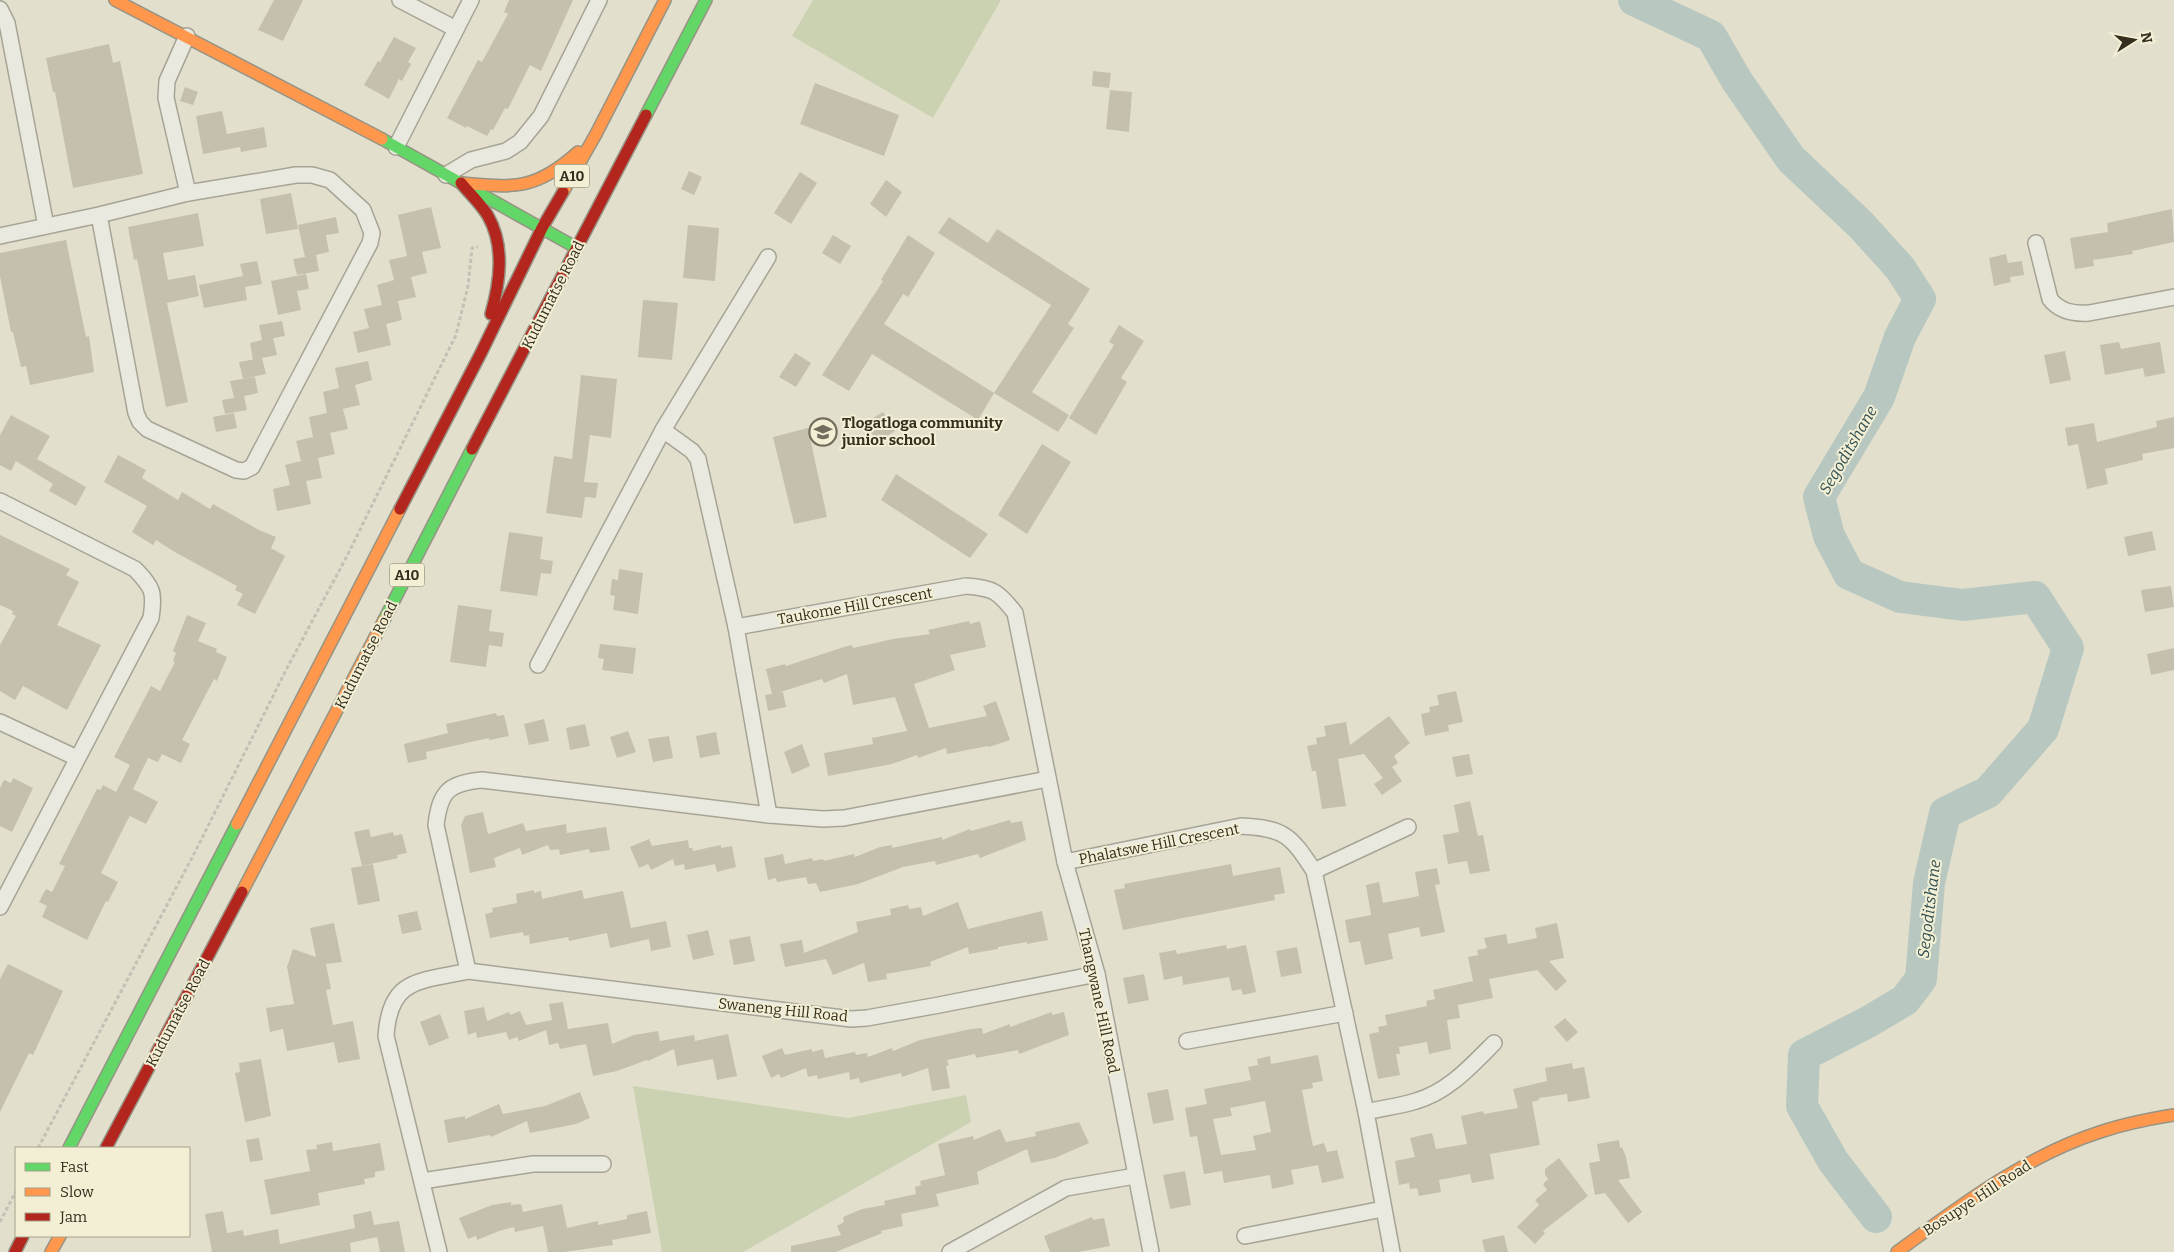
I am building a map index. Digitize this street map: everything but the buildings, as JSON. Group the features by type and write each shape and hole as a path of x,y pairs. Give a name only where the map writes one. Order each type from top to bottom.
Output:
{"main road":[{"path":"116,0 396,147 578,248"},
{"name":"A10","path":"70,1147 480,352 542,228 596,134 665,0"},
{"name":"Kudumatse Road","path":"107,1147 250,877 706,0"},
{"path":"461,183 508,188 530,184 553,174 596,134"},
{"path":"461,183 488,216 499,242 499,271 493,307 480,352"},
{"name":"Bosupye Hill Road","path":"1897,1252 1962,1204 2028,1163 2099,1133 2131,1123 2174,1115"},
{"path":"15,1252 22,1237"},
{"path":"51,1252 59,1237"}],"street":[{"path":"400,0 456,30"},
{"path":"396,147 471,0"},
{"path":"446,175 471,160 506,151 520,142 541,116 599,0"},
{"path":"0,9 7,23 46,226"},
{"path":"187,36 167,81 166,98 188,193"},
{"path":"0,236 99,215 188,193 296,175 312,175 330,180 363,210 372,233 370,243 257,461 252,467 244,471 236,470 147,429 140,422 136,413 99,215"},
{"path":"2036,243 2050,299 2056,306 2067,311 2078,314 2089,313 2174,297"},
{"path":"538,665 663,430 768,256"},
{"path":"663,430 692,452 698,459 736,627 769,815"},
{"path":"0,502 134,570 147,582 154,598 151,618 0,907"},
{"name":"Taukome Hill Crescent","path":"736,627 966,586 987,588 1004,599 1015,613 1042,751"},
{"path":"0,722 77,758"},
{"name":"Thangwane Hill Road","path":"1042,751 1065,862 1096,974 1151,1252"},
{"path":"439,1252 386,1036 392,1002 401,990 414,984 468,971 436,825 439,805 449,789 464,781 482,780 769,815 823,819 844,818 1048,779"},
{"name":"Phalatswe Hill Crescent","path":"1065,862 1241,826 1263,827 1282,832 1297,846 1314,871"},
{"path":"1392,1252 1346,1013 1314,871 1408,827"},
{"name":"Swaneng Hill Road","path":"468,971 851,1019 912,1010 1096,974"},
{"path":"1187,1041 1346,1013"},
{"path":"1366,1112 1417,1101 1440,1091 1463,1074 1494,1043"},
{"path":"422,1181 533,1164 603,1164"},
{"path":"950,1252 1066,1188 1135,1176"},
{"path":"1246,1236 1383,1209"}],"path":[{"path":"39,1147 194,854 286,670 347,556 456,335 468,286 472,248 499,242"},
{"path":"0,1222 15,1193"}],"green space":[{"path":"813,0 1001,0 933,118 792,36"},
{"path":"633,1086 848,1118 966,1095 971,1122 743,1252 662,1252"}],"waterway":[{"name":"Segoditshane","path":"1634,0 1711,36 1737,81 1791,159 1860,224 1900,268 1920,299 1900,337 1879,397 1819,497 1829,536 1849,574 1900,597 1963,605 2035,597 2068,648 2043,729 1988,792 1945,813 1929,883 1921,979 1905,1000 1868,1022 1804,1055 1802,1106 1833,1161 1876,1217"}],"traffic: fast":[{"path":"646,115 706,0"},
{"path":"382,139 577,248"},
{"path":"384,620 472,449"},
{"path":"70,1147 237,824"}],"traffic: slow":[{"path":"115,0 382,139"},
{"path":"563,192 596,134 665,0"},
{"path":"461,183 496,186 524,184 550,174 578,152"},
{"path":"237,824 400,509"},
{"path":"242,892 384,620"},
{"path":"1897,1252 1969,1200 2019,1168 2046,1154 2072,1142 2109,1129 2174,1115"},
{"path":"51,1252 59,1237"}],"traffic: jam":[{"path":"472,449 646,115"},
{"path":"461,183 488,216 497,239 499,252 498,277 491,314"},
{"path":"400,509 481,353 542,228 563,192"},
{"path":"107,1147 242,892"},
{"path":"15,1252 22,1237"}],"place":[{"name":"Tlogatloga community junior school","path":"823,432"}]}
